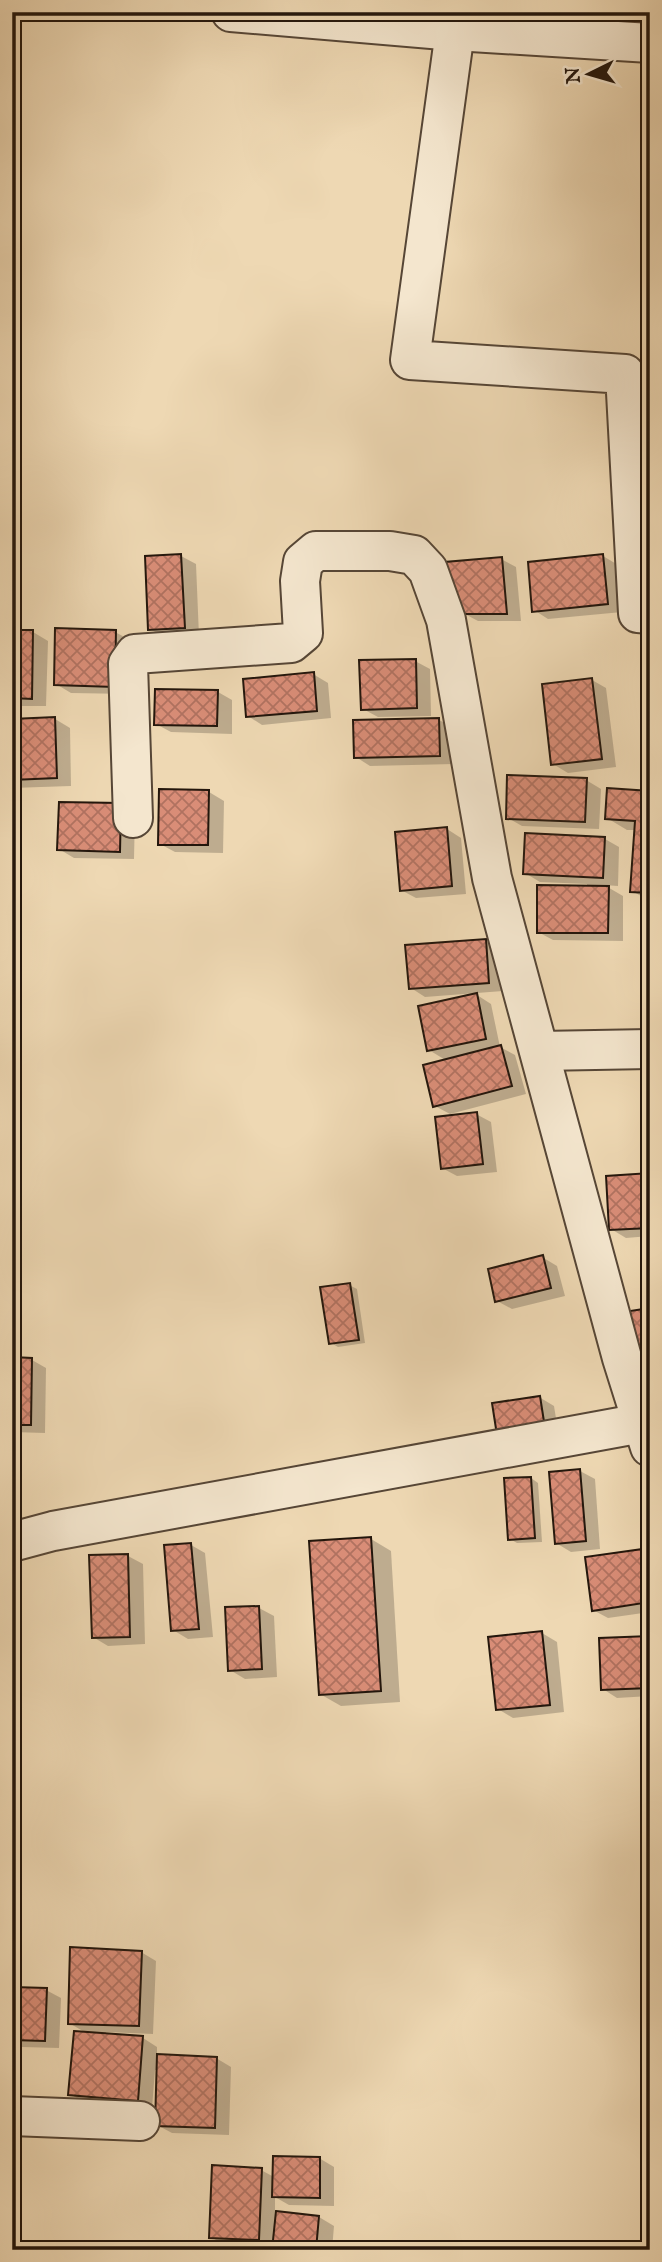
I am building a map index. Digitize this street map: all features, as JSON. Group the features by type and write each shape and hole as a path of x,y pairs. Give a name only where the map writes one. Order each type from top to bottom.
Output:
{"street":[{"path":"231,12 353,17 455,31 650,43"},
{"path":"455,31 410,360 625,374 638,614 650,614"},
{"path":"12,1542 53,1531 646,1435 622,1358 492,878 446,620 428,570 414,555 390,551 316,551 303,562 300,581 303,633 291,643 135,654 128,664 133,818"},
{"path":"540,1051 650,1049"},
{"path":"12,2116 140,2121"}],"building":[{"path":"181,554 185,628 148,630 145,556"},
{"path":"603,554 608,604 532,612 528,562"},
{"path":"502,557 507,614 462,614 445,562"},
{"path":"55,628 116,630 115,687 54,685"},
{"path":"12,630 33,630 32,699 12,698"},
{"path":"416,659 417,708 361,710 359,660"},
{"path":"314,672 317,711 246,717 243,679"},
{"path":"592,678 602,759 551,765 542,684"},
{"path":"155,689 218,690 217,726 154,725"},
{"path":"55,717 57,778 12,780 12,719"},
{"path":"439,718 440,756 354,758 353,720"},
{"path":"507,775 587,778 585,822 506,819"},
{"path":"607,788 650,791 650,893 630,892 635,821 605,819"},
{"path":"159,789 209,790 208,845 158,845"},
{"path":"59,802 121,803 120,852 57,850"},
{"path":"447,827 452,886 400,891 395,832"},
{"path":"525,833 605,837 603,878 523,874"},
{"path":"537,885 609,886 608,933 537,933"},
{"path":"486,939 489,983 409,989 405,945"},
{"path":"477,993 486,1039 427,1051 418,1006"},
{"path":"501,1045 512,1086 433,1107 423,1065"},
{"path":"642,1092 650,1092 650,1138 643,1138"},
{"path":"477,1112 483,1164 441,1169 435,1117"},
{"path":"650,1173 650,1228 609,1230 606,1176"},
{"path":"543,1255 551,1288 495,1302 488,1269"},
{"path":"350,1283 359,1340 329,1344 320,1287"},
{"path":"650,1308 650,1353 636,1355 630,1311"},
{"path":"12,1357 32,1358 31,1425 12,1425"},
{"path":"540,1396 547,1441 499,1448 492,1403"},
{"path":"580,1469 586,1541 555,1544 549,1472"},
{"path":"531,1477 535,1538 508,1540 504,1478"},
{"path":"371,1537 381,1691 319,1695 309,1541"},
{"path":"191,1543 199,1629 171,1631 164,1545"},
{"path":"650,1548 650,1602 592,1611 585,1557"},
{"path":"128,1554 130,1637 92,1638 89,1555"},
{"path":"259,1606 262,1669 228,1671 225,1607"},
{"path":"542,1631 550,1705 496,1710 488,1637"},
{"path":"650,1636 650,1688 601,1690 599,1638"},
{"path":"70,1947 142,1951 139,2026 68,2024"},
{"path":"12,1987 47,1988 45,2041 12,2040"},
{"path":"74,2031 143,2036 138,2101 68,2095"},
{"path":"157,2054 217,2057 215,2128 155,2126"},
{"path":"273,2156 320,2157 320,2198 272,2197"},
{"path":"212,2165 262,2168 259,2240 209,2238"},
{"path":"276,2211 319,2216 316,2250 272,2250"}]}
